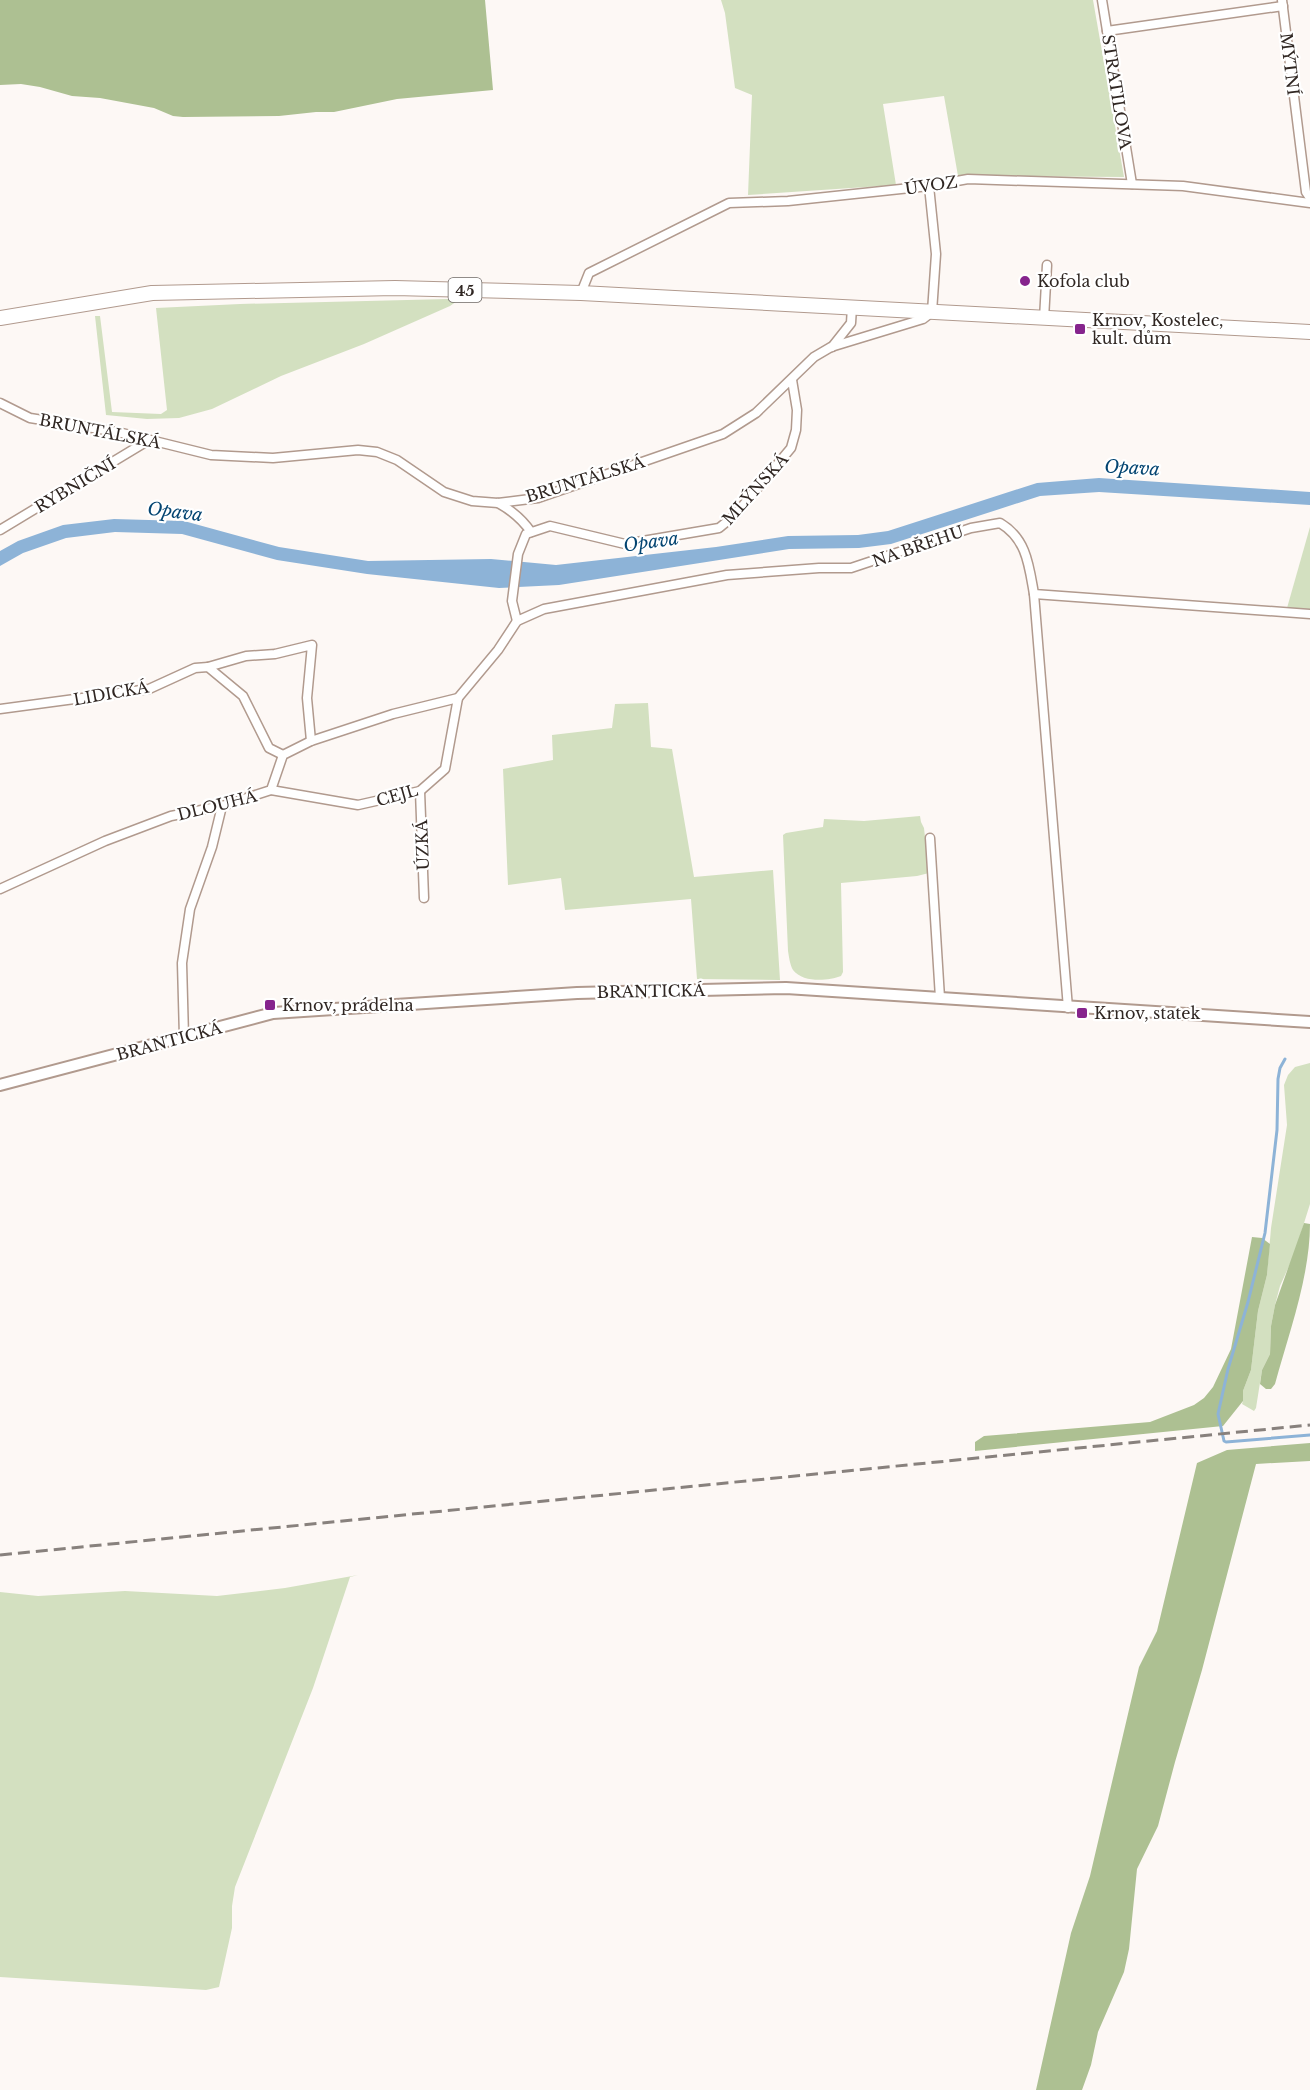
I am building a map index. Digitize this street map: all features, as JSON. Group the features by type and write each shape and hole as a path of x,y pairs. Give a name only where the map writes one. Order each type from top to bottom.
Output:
{"main road":[{"name":"BRUNTÁLSKÁ","path":"0,318 152,293 395,288 581,293 1310,332"}],"street":[{"name":"STRATILOVA","path":"1101,0 1132,184"},
{"path":"1107,31 1282,3"},
{"name":"MÝTNÍ","path":"1282,3 1306,192 1310,198"},
{"name":"ÚVOZ","path":"581,293 589,273 729,203 788,201 929,186 968,179 1183,186 1310,203"},
{"path":"929,186 936,254 932,312"},
{"path":"1044,319 1047,265"},
{"name":"BRUNTÁLSKÁ","path":"831,347 851,323 852,307"},
{"name":"BRUNTÁLSKÁ","path":"0,403 30,418 118,432 211,455 273,458 358,450 378,452 397,460 444,492 472,501 498,503 538,498 723,434 756,413 814,357 831,347 923,319 932,312"},
{"name":"MLÝNSKÁ","path":"531,532 550,526 625,544 719,528 735,515 791,448 798,410 792,380"},
{"name":"RYBNIČNÍ","path":"1,527 149,440"},
{"path":"208,667 243,696 269,748 283,755 310,741 393,714 458,698 498,650 518,621 512,601 518,554 526,534 531,532 522,519 498,503"},
{"name":"NA BŘEHU","path":"518,621 544,609 727,575 819,568 851,568 971,528 1000,523 1013,534 1027,555 1034,594"},
{"path":"1068,1008 1034,594 1310,614"},
{"path":"208,667 246,656 275,654 312,645 308,698 310,741"},
{"name":"LIDICKÁ","path":"0,709 148,689 195,668 208,667"},
{"name":"CEJL","path":"271,790 358,805 420,791 445,769 458,698"},
{"name":"DLOUHÁ","path":"0,889 105,841 171,816 222,806 271,790 283,755"},
{"name":"ÚZKÁ","path":"420,791 424,898"},
{"path":"184,1037 182,963 190,909 212,847 222,806"},
{"path":"930,838 940,998"},
{"name":"BRANTICKÁ","path":"0,1085 273,1013 577,993 786,988 1310,1022"}],"green space":[{"path":"0,0 485,0 493,90 397,99 334,112 279,116 183,117 173,116 154,108 100,98 72,96 40,87 21,84 0,85"},
{"path":"721,0 1093,0 1124,177 958,176 944,96 883,104 896,185 748,195 752,95 735,88 725,13"},
{"path":"448,299 457,301 364,344 281,376 212,409 179,418 147,419 106,415 95,316 100,316 112,412 161,414 167,410 156,308"},
{"path":"1310,527 1310,610 1287,608"},
{"path":"648,703 651,747 672,749 694,877 773,870 780,980 697,979 691,899 565,910 561,878 508,885 503,769 553,760 552,735 612,728 615,704"},
{"path":"920,816 924,828 929,873 841,883 843,972 841,976 823,980 809,979 797,974 792,968 788,951 783,835 823,827 824,819 864,821"},
{"path":"1310,1063 1310,1204 1294,1255 1280,1286 1271,1326 1270,1354 1262,1370 1254,1411 1242,1404 1243,1391 1251,1370 1258,1311 1267,1275 1271,1228 1287,1125 1284,1085 1288,1075 1295,1067"},
{"path":"1304,1223 1310,1224 1303,1284 1275,1384 1271,1389 1266,1389 1260,1384 1262,1370 1270,1354 1271,1326 1275,1305"},
{"path":"1252,1237 1262,1238 1270,1244 1267,1275 1258,1311 1251,1370 1243,1391 1243,1401 1223,1426 975,1451 975,1442 984,1436 1150,1422 1194,1405 1204,1398 1213,1387 1231,1349"},
{"path":"1310,1443 1310,1461 1256,1464 1158,1826 1137,1869 1129,1949 1124,1972 1098,2032 1091,2065 1082,2090 1036,2090 1071,1933 1090,1876 1139,1667 1157,1631 1197,1463 1227,1450"},
{"path":"358,1575 350,1577 313,1688 235,1887 232,1928 219,1987 206,1990 0,1977 0,1592 38,1596 125,1591 217,1596 285,1588"}],"water":[{"path":"1099,478 1310,492 1310,505 1099,492 1040,496 891,544 859,548 789,549 559,585 499,588 367,574 277,560 182,534 115,532 66,538 23,553 0,566 0,551 18,541 63,525 114,519 184,521 279,547 368,561 491,559 556,565 716,547 788,536 858,535 888,531 1037,483"}],"waterway":[{"path":"1285,1059 1278,1079 1277,1130 1265,1233 1218,1414 1226,1442 1310,1435"}],"railway":[{"path":"0,1555 1310,1425"}],"place":[{"name":"Kofola club","path":"1025,281"},
{"name":"Krnov, Kostelec, kult. dům","path":"1080,329"},
{"name":"Krnov, prádelna","path":"270,1005"},
{"name":"Krnov, statek","path":"1082,1013"}],"water label":[{"name":"Opava","path":"1132,468"},
{"name":"Opava","path":"175,512"},
{"name":"Opava","path":"651,542"}]}
